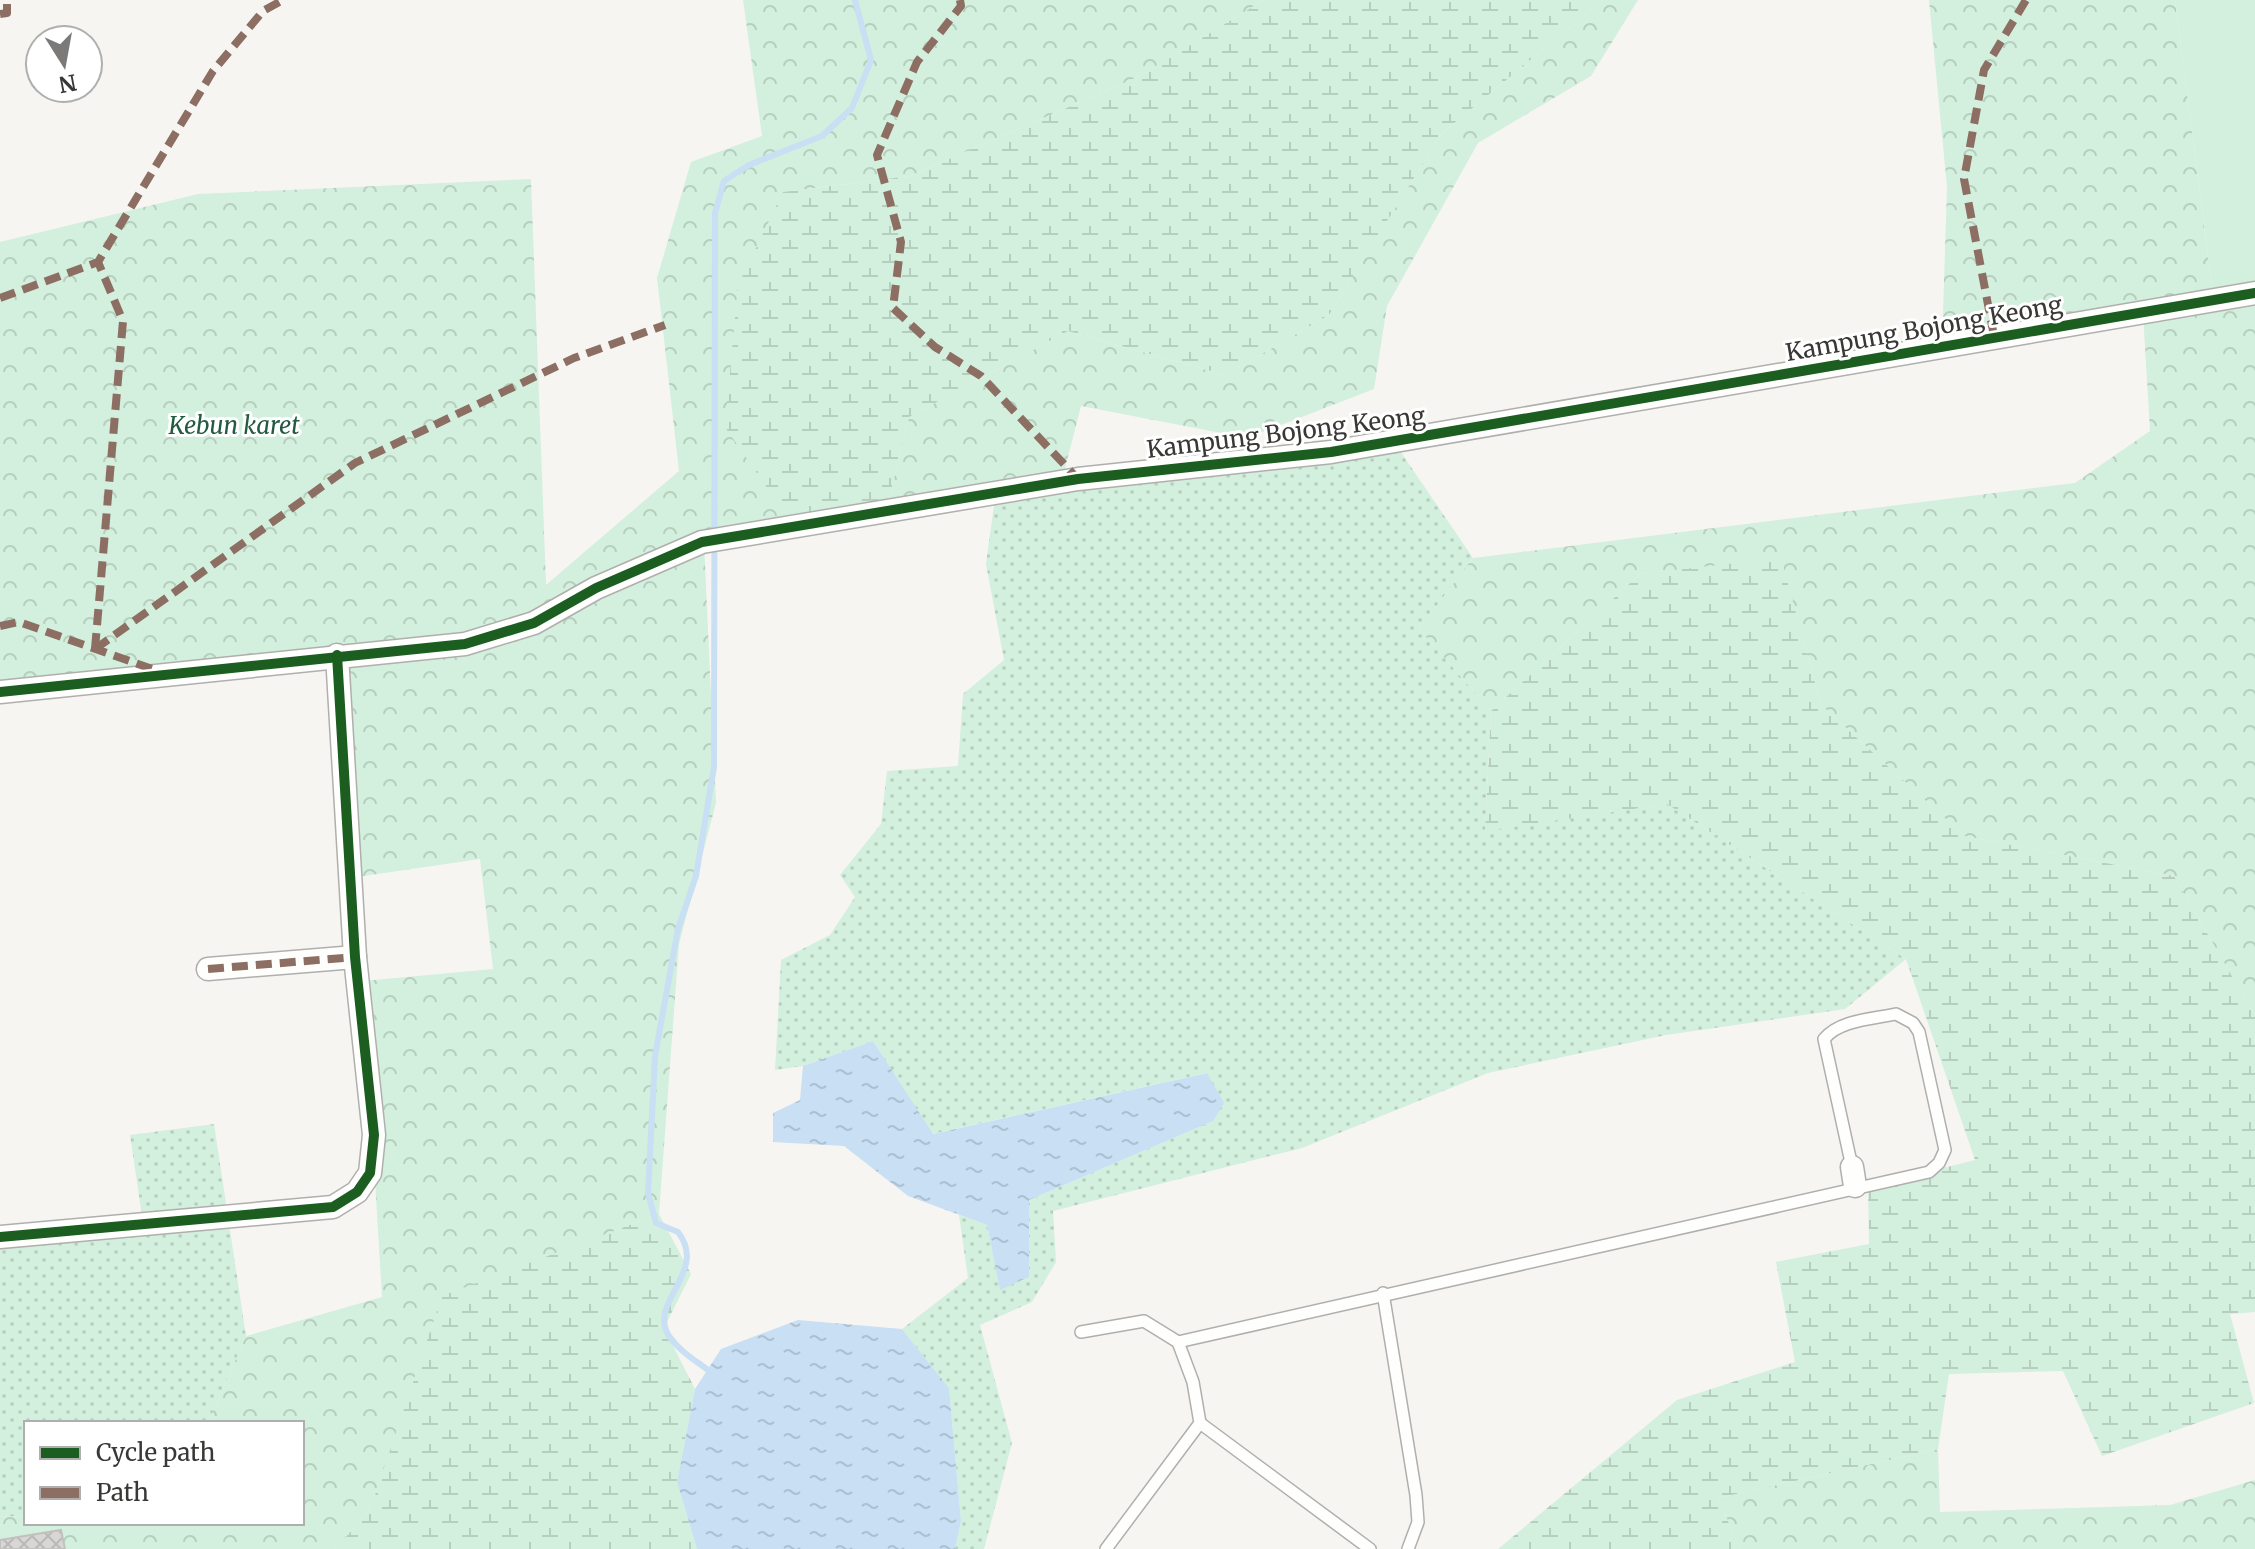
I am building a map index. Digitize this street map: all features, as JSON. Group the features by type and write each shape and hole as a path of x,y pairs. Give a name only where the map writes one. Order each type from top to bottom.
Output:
{"street":[{"name":"Kampung Bojong Keong","path":"0,692 465,644 534,623 596,588 702,542 1078,479 1331,452 2255,293"},
{"path":"0,1237 333,1207 357,1192 370,1173 374,1135 355,957 337,655"},
{"path":"208,969 355,957"}],"lane":[{"path":"1178,1342 1854,1177 1929,1172 1939,1163 1945,1150 1919,1032 1913,1023 1896,1014 1831,1030 1824,1039 1854,1177"},
{"path":"1383,1293 1416,1495 1418,1522 1408,1549"},
{"path":"1081,1332 1144,1321 1178,1342 1193,1382 1200,1423 1370,1549"},
{"path":"1106,1549 1200,1423"}],"green space":[{"name":"Kebun karet","path":"743,0 1264,0 1138,77 910,176 783,192 795,528 704,543 716,803 679,944 659,1214 442,1297 370,1510 335,1549 0,1549 0,1517 24,1515 24,1525 304,1525 304,1421 209,1421 246,1336 382,1297 363,981 493,969 480,859 350,878 341,649 0,683 0,242 198,194 531,179 546,585 679,471 657,278 691,162 762,136"},
{"path":"1264,0 1603,0 1441,134 1329,315 1225,375 1068,331 909,417 885,515 795,528 725,427 738,285 783,192 910,176 1138,77"},
{"path":"1603,0 1638,0 1591,76 1478,143 1387,306 1374,389 1247,438 1081,406 1060,488 885,515 909,417 1068,331 1225,375 1329,315 1441,134"},
{"path":"1929,0 2175,0 2214,301 2255,294 2255,1016 2174,876 1964,836 1821,705 1781,559 1640,574 1491,711 1419,629 1473,558 2075,483 2150,431 2143,313 1942,346 1947,187"},
{"path":"2175,0 2255,0 2255,294 2214,301"},
{"path":"1398,448 1473,558 1419,629 1491,711 1485,830 1667,804 1906,959 1845,1009 1666,1035 1488,1073 1302,1148 1053,1211 1056,1262 1032,1302 980,1325 1012,1443 984,1549 955,1549 961,1521 949,1388 902,1329 968,1278 959,1215 987,1225 1000,1289 1029,1277 1029,1200 1213,1121 1206,1073 932,1134 873,1041 803,1066 775,1070 781,960 830,935 855,897 840,875 881,824 887,771 958,766 963,694 1004,660 986,564 995,498"},
{"path":"1781,558 1821,705 1964,836 2174,876 2255,1016 2255,1312 2230,1314 2254,1403 2102,1456 2063,1371 1949,1374 1938,1449 1718,1498 1740,1549 1498,1549 1677,1400 1795,1362 1776,1262 1869,1244 1868,1187 1975,1160 1906,959 1667,804 1485,831 1491,711 1640,574"},
{"path":"214,1124 246,1336 209,1421 24,1421 24,1515 0,1517 0,1244 145,1236 130,1135"},
{"path":"659,1214 691,1274 664,1328 695,1389 677,1482 697,1549 335,1549 370,1510 442,1296"},
{"path":"1938,1449 1940,1512 2170,1505 2255,1480 2255,1549 1740,1549 1718,1498"}],"water":[{"path":"873,1041 933,1134 1207,1073 1224,1103 1213,1121 1029,1200 1029,1277 1000,1290 987,1225 908,1196 844,1146 773,1142 773,1113 800,1100 803,1066"},
{"path":"798,1320 902,1329 949,1388 961,1521 955,1549 697,1549 677,1482 695,1389 721,1349"}],"building":[{"path":"61,1530 65,1549 0,1549 0,1540"}],"waterway":[{"path":"712,1373 678,1347 664,1323 665,1311 683,1274 687,1260 686,1247 678,1232 656,1223 648,1193 655,1056 678,929 696,876 714,767 715,213 724,181 749,165 822,136 852,108 871,60 855,0"}],"marked path":[{"path":"0,14 7,13 7,0"},
{"path":"0,298 98,262 213,71 263,11 283,0"},
{"path":"960,0 961,6 917,62 877,155 901,242 893,308 935,347 981,376 1078,479"},
{"path":"1994,336 1964,179 1984,70 2026,0"},
{"path":"95,649 123,321 98,262"},
{"path":"95,649 355,463 574,358 665,325"},
{"path":"0,626 19,622 158,671"},
{"path":"208,969 355,957"}],"cycle path":[{"path":"0,692 465,644 534,623 596,588 702,542 1078,479 1331,452 2255,293"},
{"path":"0,1237 333,1207 357,1192 370,1173 374,1135 355,957 337,655"}]}
